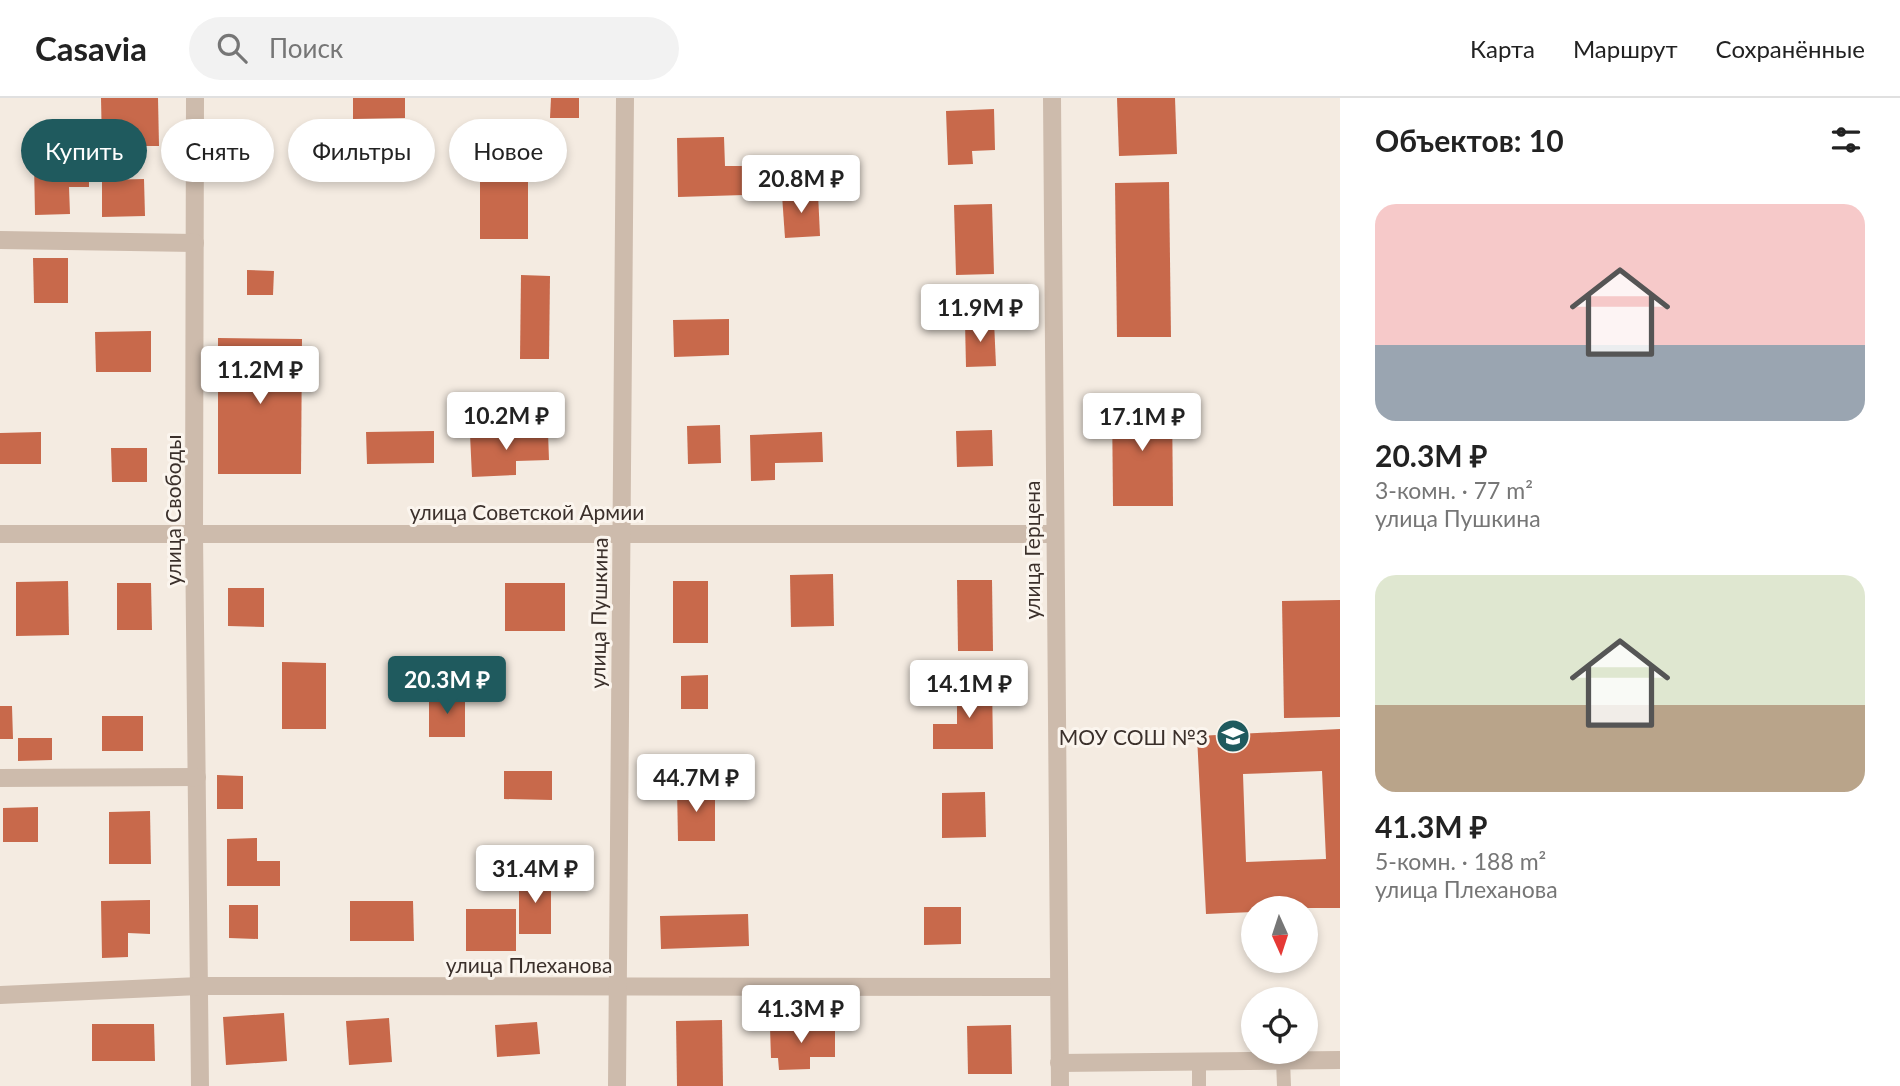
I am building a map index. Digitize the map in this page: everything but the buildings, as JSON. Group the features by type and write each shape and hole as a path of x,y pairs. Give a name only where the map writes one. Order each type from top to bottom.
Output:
{"street":[{"name":"улица Свободы","path":"195,98 194,534 200,1086"},
{"name":"улица Пушкина","path":"617,1086 625,98"},
{"name":"улица Герцена","path":"1052,98 1060,1086"},
{"path":"0,240 195,243"},
{"name":"улица Советской Армии","path":"0,534 1054,534"},
{"path":"0,778 197,777"},
{"name":"улица Плеханова","path":"0,995 200,986 1058,986"},
{"path":"1059,1063 1241,1060"},
{"path":"1318,1060 1340,1060"}],"lane":[{"path":"1199,1061 1199,1086"},
{"path":"1283,1064 1284,1086"}],"place":[{"name":"МОУ СОШ №3","path":"1233,736"}]}
